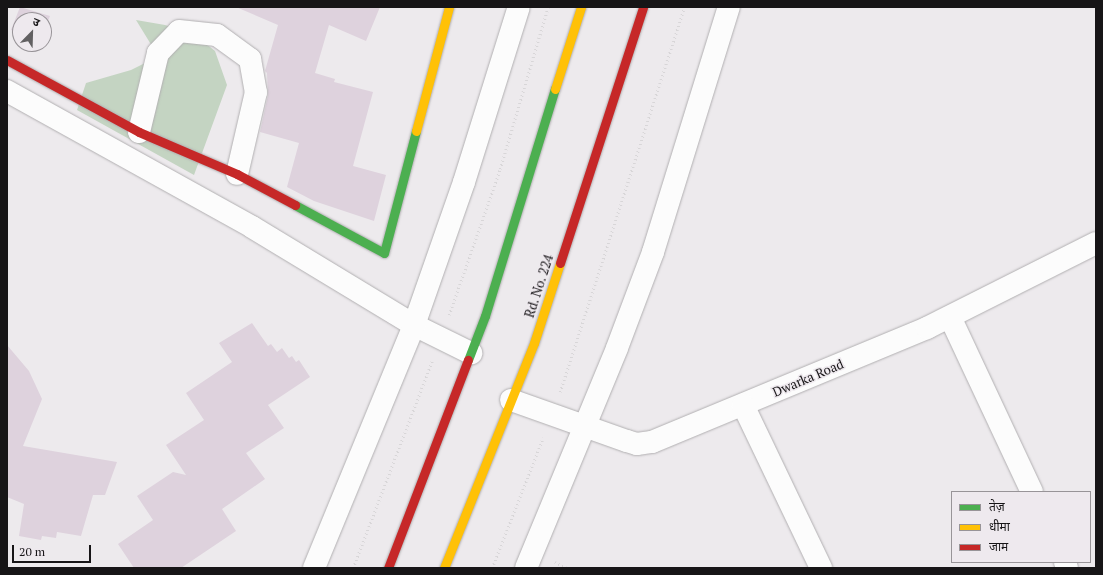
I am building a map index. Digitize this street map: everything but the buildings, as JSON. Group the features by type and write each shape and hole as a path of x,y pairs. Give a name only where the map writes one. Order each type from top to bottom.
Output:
{"main road":[{"path":"7,60 139,132 236,174 384,253 449,7"},
{"path":"388,568 485,316 581,7"},
{"name":"Rd. No. 224","path":"444,568 534,343 643,7"}],"street":[{"path":"314,568 414,325 464,182 519,7"},
{"path":"526,568 586,425 653,252 729,7"},
{"path":"139,132 158,53 179,31 217,35 250,59 256,92 236,174"},
{"path":"7,91 252,227 414,325 471,353"},
{"name":"Dwarka Road","path":"511,400 553,413 638,444 652,442 950,317 1096,244"},
{"path":"950,317 1032,491"},
{"path":"743,405 821,568"}],"path":[{"path":"353,568 440,338 500,169 548,7"},
{"path":"492,568 553,413 684,7"}],"green space":[{"path":"136,20 165,25 194,34 215,51 227,85 194,175 77,110 86,83 131,70 151,60 155,51"}],"traffic: fast":[{"path":"468,360 485,316 555,89"},
{"path":"295,205 384,253 416,131"}],"traffic: slow":[{"path":"416,131 449,7"},
{"path":"555,89 581,7"},
{"path":"444,568 534,343 560,263"}],"traffic: jam":[{"path":"560,263 643,7"},
{"path":"7,60 139,132 237,174 295,205"},
{"path":"388,568 468,360"}]}
